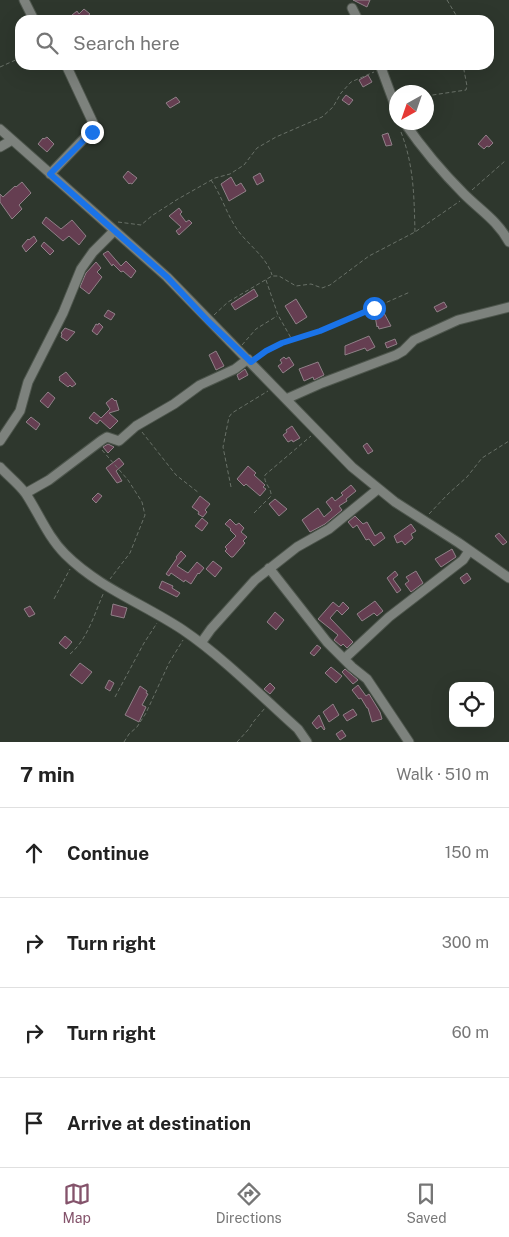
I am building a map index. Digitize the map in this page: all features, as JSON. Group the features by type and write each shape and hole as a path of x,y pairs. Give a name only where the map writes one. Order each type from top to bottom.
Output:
{"street":[{"path":"24,0 32,15"},
{"path":"352,8 356,15"},
{"path":"50,174 95,127 68,70"},
{"path":"382,70 389,89"},
{"path":"0,129 167,277 208,321 275,386 316,432 352,468 378,489 509,578"},
{"path":"406,130 466,196 498,225 509,242"},
{"path":"0,147 12,140"},
{"path":"0,441 20,411 28,382 63,313 81,269 93,252 114,231"},
{"path":"286,399 396,355 414,340 458,320 509,308"},
{"path":"26,493 49,480 107,437 119,441 136,426 200,386 249,361"},
{"path":"0,466 26,493 41,522 63,553 74,563 106,587 162,616 201,643 298,729 308,742"},
{"path":"201,643 211,629 255,580 297,547 329,529 378,489"},
{"path":"344,659 389,617 463,560 469,551"},
{"path":"269,568 327,642 367,679 409,742"}],"path":[{"path":"447,0 456,15"},
{"path":"0,67 15,60"},
{"path":"105,223 123,222 141,225 178,198 211,180 230,174 244,165 257,148 276,137 322,117 333,107 341,93 351,82 375,70"},
{"path":"434,95 466,90 467,86 463,70"},
{"path":"403,130 412,169 415,232"},
{"path":"208,321 228,302 272,276 280,276 296,286 311,284 325,287 369,256 415,232 466,196 505,161"},
{"path":"211,180 235,226 266,265 272,276"},
{"path":"266,279 278,315 292,339"},
{"path":"249,361 292,339 333,326 410,292"},
{"path":"238,349 256,330 278,315"},
{"path":"231,487 223,447 229,418 232,413 275,386"},
{"path":"136,426 176,475 199,494"},
{"path":"254,513 271,496 265,475 316,432"},
{"path":"424,521 448,494 467,477 482,458 509,441"},
{"path":"70,654 77,649 106,587 120,564 130,553 145,515 142,502 128,480 97,444"},
{"path":"54,599 74,563"},
{"path":"115,697 144,643 162,616"},
{"path":"124,742 146,713 169,663 187,633"},
{"path":"237,742 269,703"}],"building":[{"path":"353,0 370,0 367,7"},
{"path":"84,9 90,14 72,15 77,11 79,14"},
{"path":"368,75 372,82 363,87 359,80"},
{"path":"346,95 353,100 349,105 342,100"},
{"path":"176,97 180,102 170,108 166,103"},
{"path":"388,133 392,145 386,146 382,135"},
{"path":"486,135 493,143 484,149 478,144"},
{"path":"47,137 54,144 47,152 38,144 43,138"},
{"path":"128,171 137,178 132,184 129,184 123,177"},
{"path":"260,173 264,181 257,185 253,177"},
{"path":"231,177 236,186 241,183 246,191 229,201 221,184"},
{"path":"22,182 31,193 19,205 22,209 12,219 0,202 0,194 3,197"},
{"path":"179,208 182,212 180,214 186,222 189,220 192,223 179,235 176,231 181,227 169,216"},
{"path":"46,217 61,229 72,220 86,236 79,245 69,236 63,241 42,223"},
{"path":"34,236 37,241 26,252 22,246 28,239"},
{"path":"44,242 54,251 50,255 41,246"},
{"path":"108,251 121,266 126,261 136,271 131,278 113,264 112,266 103,254"},
{"path":"96,262 101,268 97,272 102,277 89,294 80,287 86,273"},
{"path":"254,289 258,296 235,310 231,304"},
{"path":"296,299 307,317 296,324 285,306"},
{"path":"444,302 447,307 437,312 434,307"},
{"path":"108,310 115,314 111,320 104,316"},
{"path":"384,313 391,326 379,329 375,316"},
{"path":"99,323 103,327 97,335 92,331 96,324 98,325"},
{"path":"65,328 75,332 67,341 61,337 61,333"},
{"path":"369,336 375,347 367,351 365,348 345,355 345,346"},
{"path":"395,339 397,344 387,348 385,343"},
{"path":"216,351 224,366 216,370 209,355"},
{"path":"284,357 286,359 289,357 294,365 283,373 278,366 282,363 280,360"},
{"path":"318,362 324,375 314,380 313,377 304,381 299,369"},
{"path":"245,369 248,375 239,380 237,375"},
{"path":"66,372 76,384 72,387 70,385 68,387 59,380 59,377"},
{"path":"48,392 55,398 48,408 40,401"},
{"path":"112,398 116,400 119,410 109,413 118,421 110,429 100,420 97,424 89,418 94,412 101,418 110,409 106,403"},
{"path":"31,417 40,424 36,430 26,422"},
{"path":"292,426 300,438 293,442 292,440 288,442 283,435"},
{"path":"367,443 373,451 368,454 363,446"},
{"path":"108,444 114,447 108,453 103,447"},
{"path":"119,458 124,464 116,471 122,481 117,483 106,468"},
{"path":"248,466 256,473 254,475 265,485 263,487 266,489 260,496 237,479"},
{"path":"351,485 356,491 346,499 347,501 339,506 342,510 325,524 310,532 302,520 318,508 324,517 332,510 326,502 332,497 335,501"},
{"path":"98,493 102,496 96,503 92,499"},
{"path":"200,496 210,504 205,510 207,512 203,517 192,507"},
{"path":"275,499 287,509 279,516 269,504"},
{"path":"355,516 363,524 367,522 375,536 381,532 385,538 374,546 369,539 366,540 357,525 353,528 348,522"},
{"path":"202,518 208,523 202,531 195,526"},
{"path":"230,519 236,525 239,523 244,528 241,532 247,537 243,541 245,543 233,557 225,551 227,549 225,547 236,536 225,524"},
{"path":"411,524 416,531 411,534 413,538 405,545 402,541 397,543 394,536"},
{"path":"499,533 507,542 503,545 495,536"},
{"path":"452,549 456,557 441,567 435,559"},
{"path":"181,551 186,556 177,566 188,573 197,562 204,568 198,573 191,584 185,580 184,582 171,573 169,576 166,574"},
{"path":"213,561 222,568 215,577 206,569"},
{"path":"395,571 398,575 393,579 401,590 397,593 387,578"},
{"path":"416,571 423,583 411,592 405,584 409,581 406,577"},
{"path":"467,573 471,579 464,584 460,578"},
{"path":"162,581 173,586 172,588 180,593 177,597 159,588"},
{"path":"375,601 383,611 377,616 374,613 362,621 357,614"},
{"path":"333,602 339,607 343,602 349,608 342,615 337,610 330,618 353,642 347,648 334,640 338,635 318,619"},
{"path":"113,604 127,608 124,618 111,615"},
{"path":"30,606 35,614 29,617 24,609"},
{"path":"275,612 284,620 276,630 267,622"},
{"path":"65,636 72,642 66,649 59,643"},
{"path":"317,645 321,648 314,656 310,653"},
{"path":"80,663 92,672 82,684 70,675"},
{"path":"331,667 342,676 336,683 325,673"},
{"path":"345,669 358,680 353,684 342,672"},
{"path":"109,680 114,683 110,691 105,688"},
{"path":"270,683 275,688 270,694 264,689"},
{"path":"358,685 366,696 369,694 382,719 372,722 368,708 352,690"},
{"path":"140,686 148,694 142,705 146,707 139,722 125,715"},
{"path":"333,704 339,715 329,722 323,712"},
{"path":"353,709 357,715 347,721 343,715"},
{"path":"319,715 324,730 321,726 317,729 312,723"},
{"path":"342,730 346,736 340,740 336,734"}],"route":[{"path":"92,132 50,174 167,277 208,321 251,362 266,351 282,343 320,331 374,308"}]}
